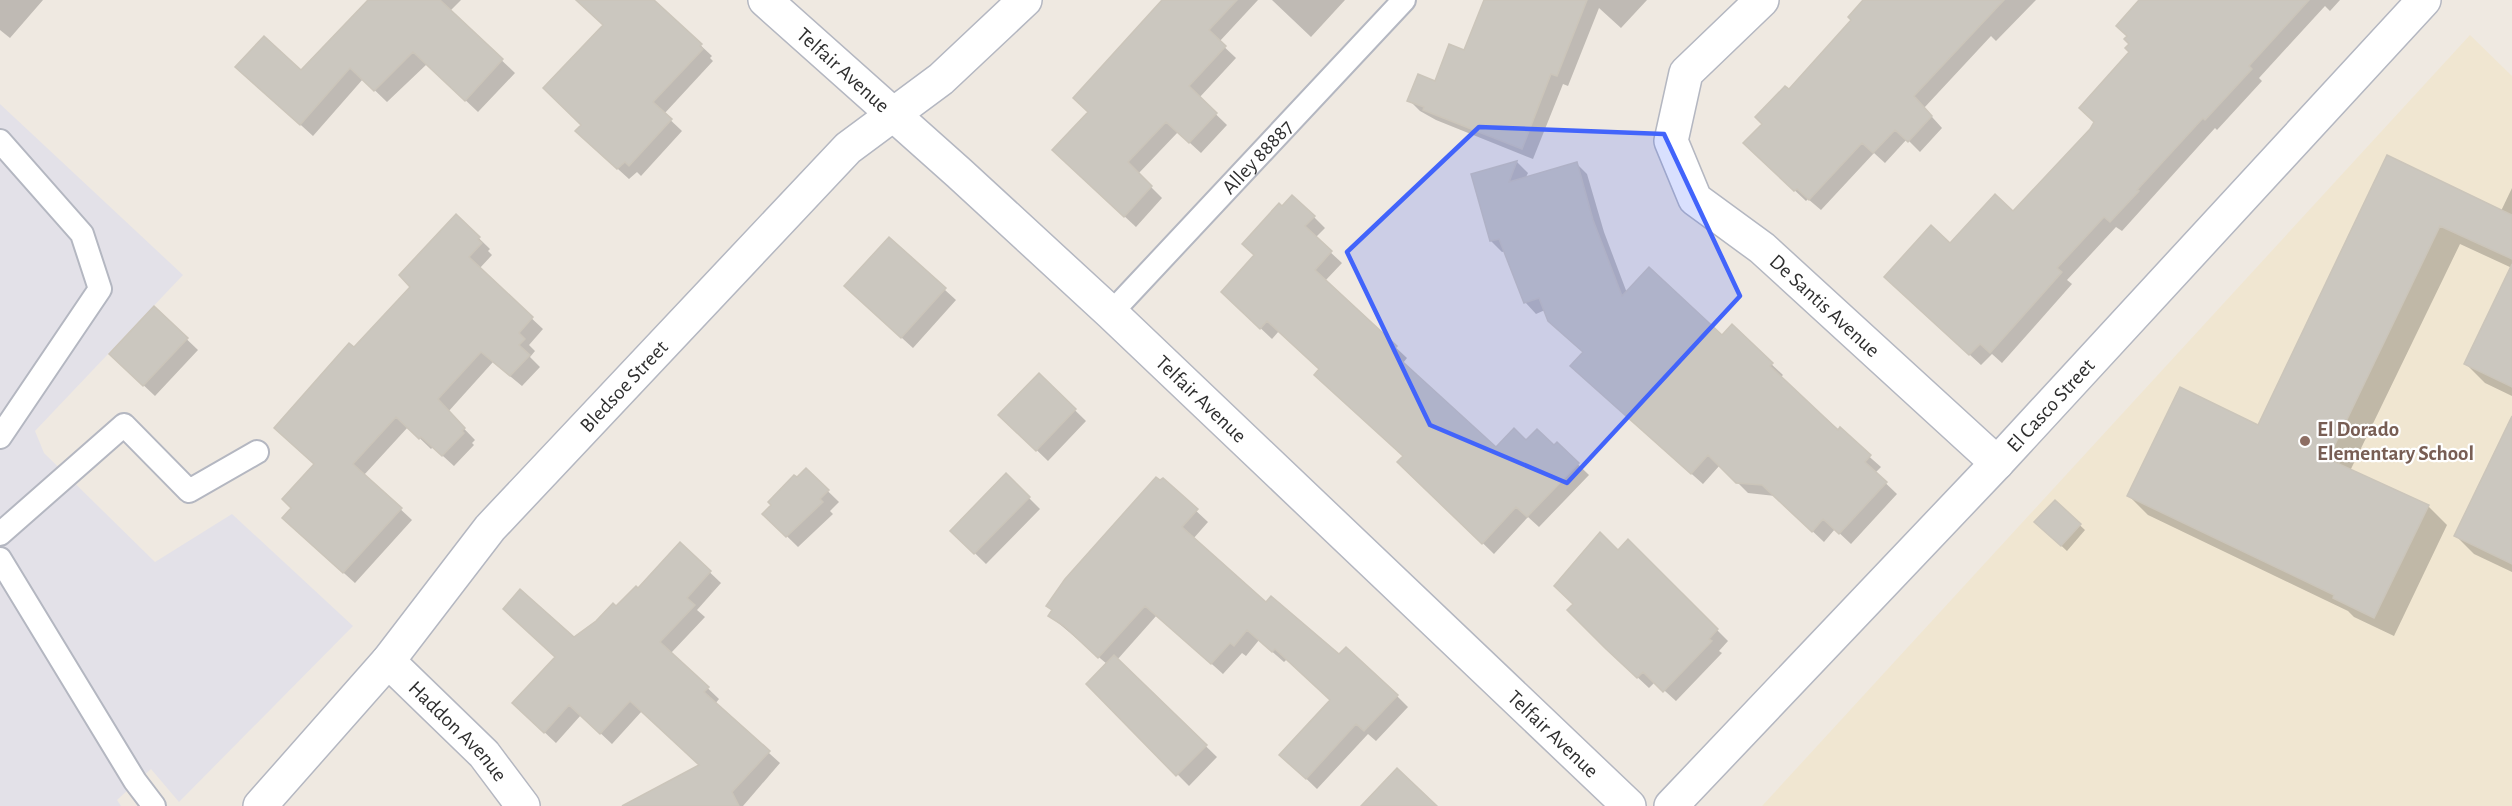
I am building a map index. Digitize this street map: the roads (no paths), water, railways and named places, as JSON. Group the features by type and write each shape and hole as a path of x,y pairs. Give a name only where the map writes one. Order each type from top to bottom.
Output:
{"street":[{"name":"Telfair Avenue","path":"765,0 1111,314 1629,806"},
{"name":"Bledsoe Street","path":"260,806 388,661 490,528 848,148 962,61 1024,0"},
{"name":"De Santis Avenue","path":"1762,0 1686,73 1671,141 1695,199 1762,248 1997,464"},
{"name":"El Casco Street","path":"1671,806 1997,464 2424,0"},
{"name":"Haddon Avenue","path":"388,661 484,754 523,806"}],"lane":[{"name":"Alley 88887","path":"1111,314 1404,0"},
{"path":"0,141 82,234 100,289 0,437"},
{"path":"0,534 124,425 189,491 257,452"},
{"path":"0,559 135,781 154,806"}],"place":[{"name":"El Dorado Elementary School","path":"2305,441"}]}
